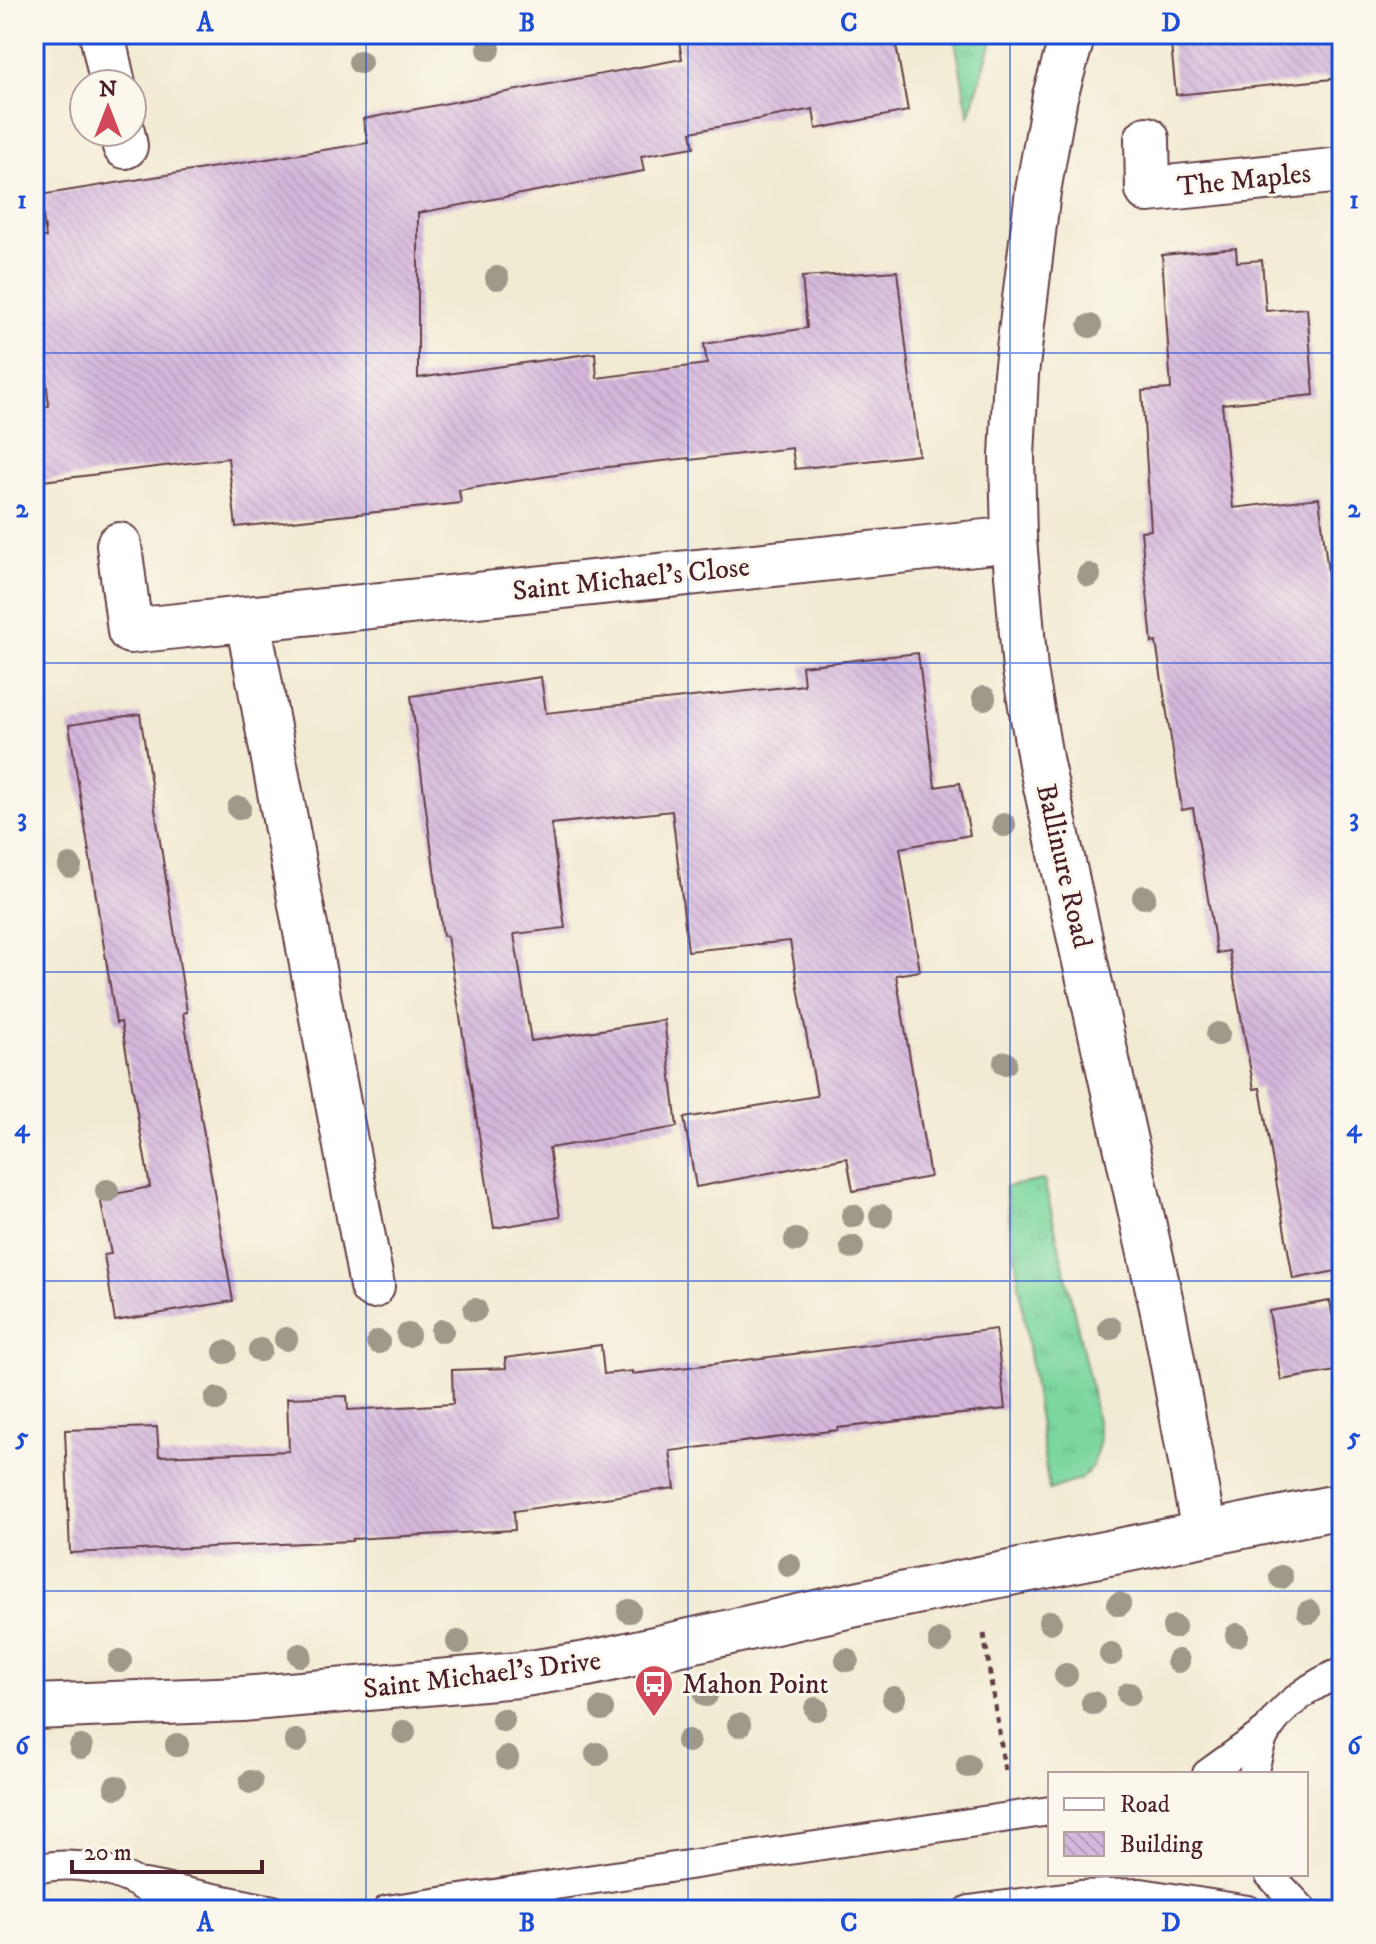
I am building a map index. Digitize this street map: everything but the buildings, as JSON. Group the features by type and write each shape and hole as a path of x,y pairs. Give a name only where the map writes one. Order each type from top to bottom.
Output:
{"street":[{"path":"102,34 109,68"},
{"name":"Ballinure Road","path":"1073,34 1055,96 1038,191 1016,374 1012,456 1014,539 1025,670 1041,764 1164,1316 1204,1532"},
{"name":"The Maples","path":"1147,139 1148,190 1342,170"},
{"name":"Saint Michael's Close","path":"119,545 130,631 1014,539"},
{"path":"248,620 372,1286"},
{"path":"1204,1532 1342,1506"},
{"name":"Saint Michael's Drive","path":"34,1707 242,1699 532,1673 625,1656 762,1624 1204,1532"}],"lane":[{"path":"1210,1772 1265,1732 1292,1702 1324,1679 1342,1672"},
{"path":"1254,1772 1265,1732"},
{"path":"387,1910 1048,1811"},
{"path":"34,1869 81,1866 110,1871 137,1883 273,1910"},
{"path":"1271,1876 1303,1910"},
{"path":"137,1883 170,1910"},
{"path":"969,1910 1079,1895 1141,1893 1248,1910"}],"green space":[{"path":"954,34 994,34 969,117"},
{"path":"34,575 48,689 34,691"},
{"path":"1044,1180 1090,1382 1100,1440 1092,1467 1081,1479 1049,1490 1005,1187"}],"place":[{"name":"Mahon Point","path":"654,1718"}]}
